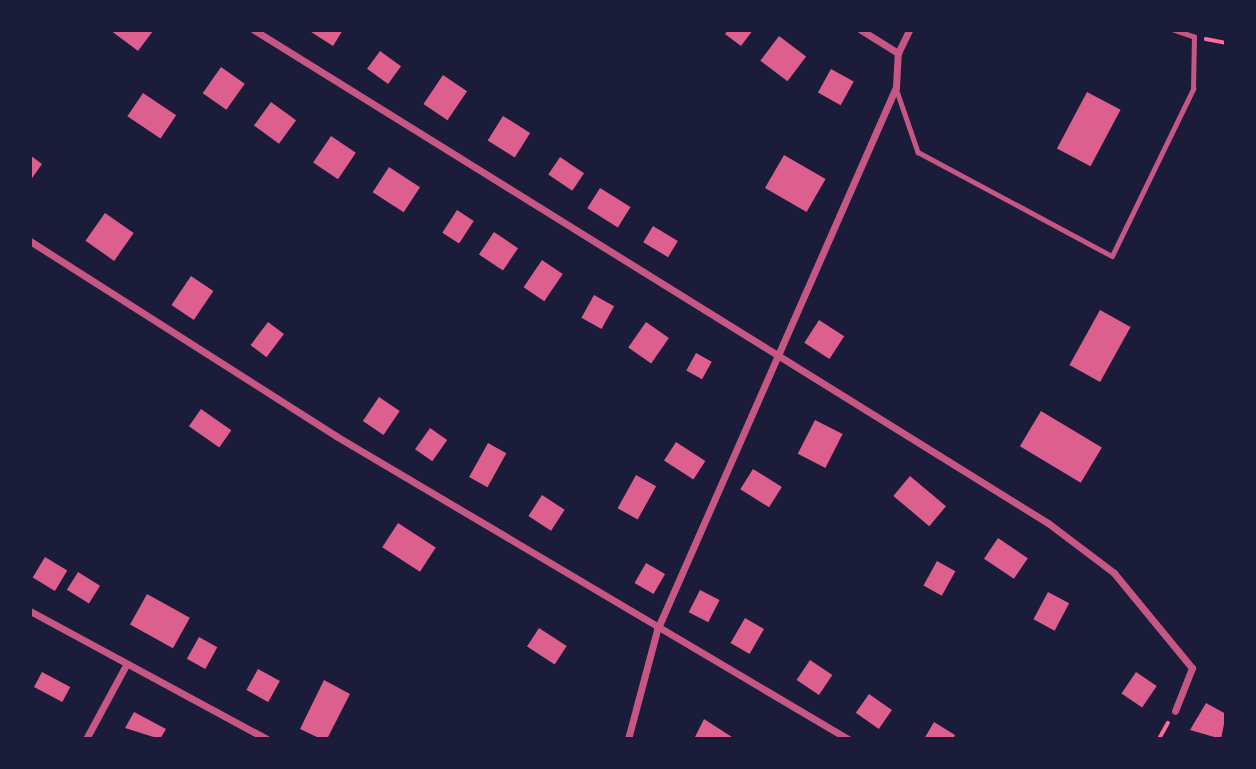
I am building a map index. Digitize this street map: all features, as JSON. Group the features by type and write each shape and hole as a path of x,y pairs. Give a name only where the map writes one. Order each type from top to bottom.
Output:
{"street":[{"path":"254,30 1048,523 1114,573 1192,668 1175,711"},
{"path":"861,30 898,53"},
{"path":"628,739 657,630 776,353 896,87 898,53 909,30"},
{"path":"30,241 657,630 755,679 848,739"},
{"path":"30,611 125,667 267,739"},
{"path":"86,739 125,667"}],"lane":[{"path":"896,87 918,152 1112,256 1193,89 1194,37 1174,30"}],"path":[{"path":"1194,37 1226,43"},
{"path":"1159,739 1175,711"}],"building":[{"path":"110,30 152,30 153,31 138,51"},
{"path":"308,30 343,30 333,46"},
{"path":"728,30 753,30 741,46 725,34"},
{"path":"779,36 806,56 787,81 760,61"},
{"path":"380,51 401,66 388,84 367,69"},
{"path":"221,67 245,84 226,110 203,93"},
{"path":"831,69 854,82 841,105 818,93"},
{"path":"443,75 467,91 447,120 423,104"},
{"path":"1087,92 1121,110 1091,166 1057,149"},
{"path":"143,93 176,115 161,139 127,116"},
{"path":"271,102 296,120 279,144 254,125"},
{"path":"503,116 530,133 515,158 488,141"},
{"path":"331,136 356,153 338,179 313,163"},
{"path":"30,155 42,164 30,181"},
{"path":"784,155 826,179 807,212 765,188"},
{"path":"560,157 584,173 572,191 548,174"},
{"path":"389,167 420,187 404,212 373,192"},
{"path":"600,188 631,207 618,227 587,208"},
{"path":"457,210 474,221 459,244 442,233"},
{"path":"105,213 134,233 114,261 85,241"},
{"path":"653,226 678,241 668,257 643,242"},
{"path":"494,232 518,248 503,271 479,254"},
{"path":"542,260 563,274 544,301 524,287"},
{"path":"191,276 213,291 194,320 171,305"},
{"path":"594,295 614,306 602,329 581,318"},
{"path":"1100,310 1131,327 1100,382 1069,365"},
{"path":"819,320 844,336 829,359 804,343"},
{"path":"268,322 284,334 267,357 251,345"},
{"path":"646,322 669,338 651,363 628,347"},
{"path":"696,353 712,362 702,379 686,370"},
{"path":"379,397 400,411 384,435 363,421"},
{"path":"201,409 231,430 219,447 189,426"},
{"path":"1041,411 1102,448 1081,483 1020,446"},
{"path":"815,420 843,434 825,468 798,454"},
{"path":"430,428 447,440 432,461 415,449"},
{"path":"676,442 705,461 693,480 664,460"},
{"path":"488,443 506,453 487,487 469,477"},
{"path":"753,469 782,487 769,507 740,489"},
{"path":"636,475 656,486 638,519 618,508"},
{"path":"910,476 946,506 929,526 893,496"},
{"path":"542,495 565,510 551,531 528,516"},
{"path":"398,523 436,548 420,572 382,547"},
{"path":"998,538 1028,558 1014,579 984,559"},
{"path":"45,557 67,570 55,591 33,578"},
{"path":"937,561 955,571 942,596 923,585"},
{"path":"646,563 665,574 654,594 634,583"},
{"path":"78,572 100,586 89,604 67,590"},
{"path":"700,590 720,600 708,622 689,612"},
{"path":"1048,592 1069,603 1055,631 1033,619"},
{"path":"147,594 190,618 173,648 130,625"},
{"path":"745,618 764,629 750,654 730,643"},
{"path":"539,628 567,646 555,664 527,646"},
{"path":"199,637 217,647 205,669 187,659"},
{"path":"810,660 832,675 819,695 797,680"},
{"path":"258,669 280,681 268,702 246,690"},
{"path":"42,672 70,687 62,702 34,687"},
{"path":"1136,672 1157,686 1142,708 1121,694"},
{"path":"324,680 350,694 327,739 321,739 300,729"},
{"path":"869,694 892,710 879,729 856,713"},
{"path":"1206,703 1226,714 1221,739 1190,730"},
{"path":"134,712 166,729 160,739 125,728"},
{"path":"704,719 735,739 694,739"},
{"path":"934,722 955,735 953,739 924,739"}]}
